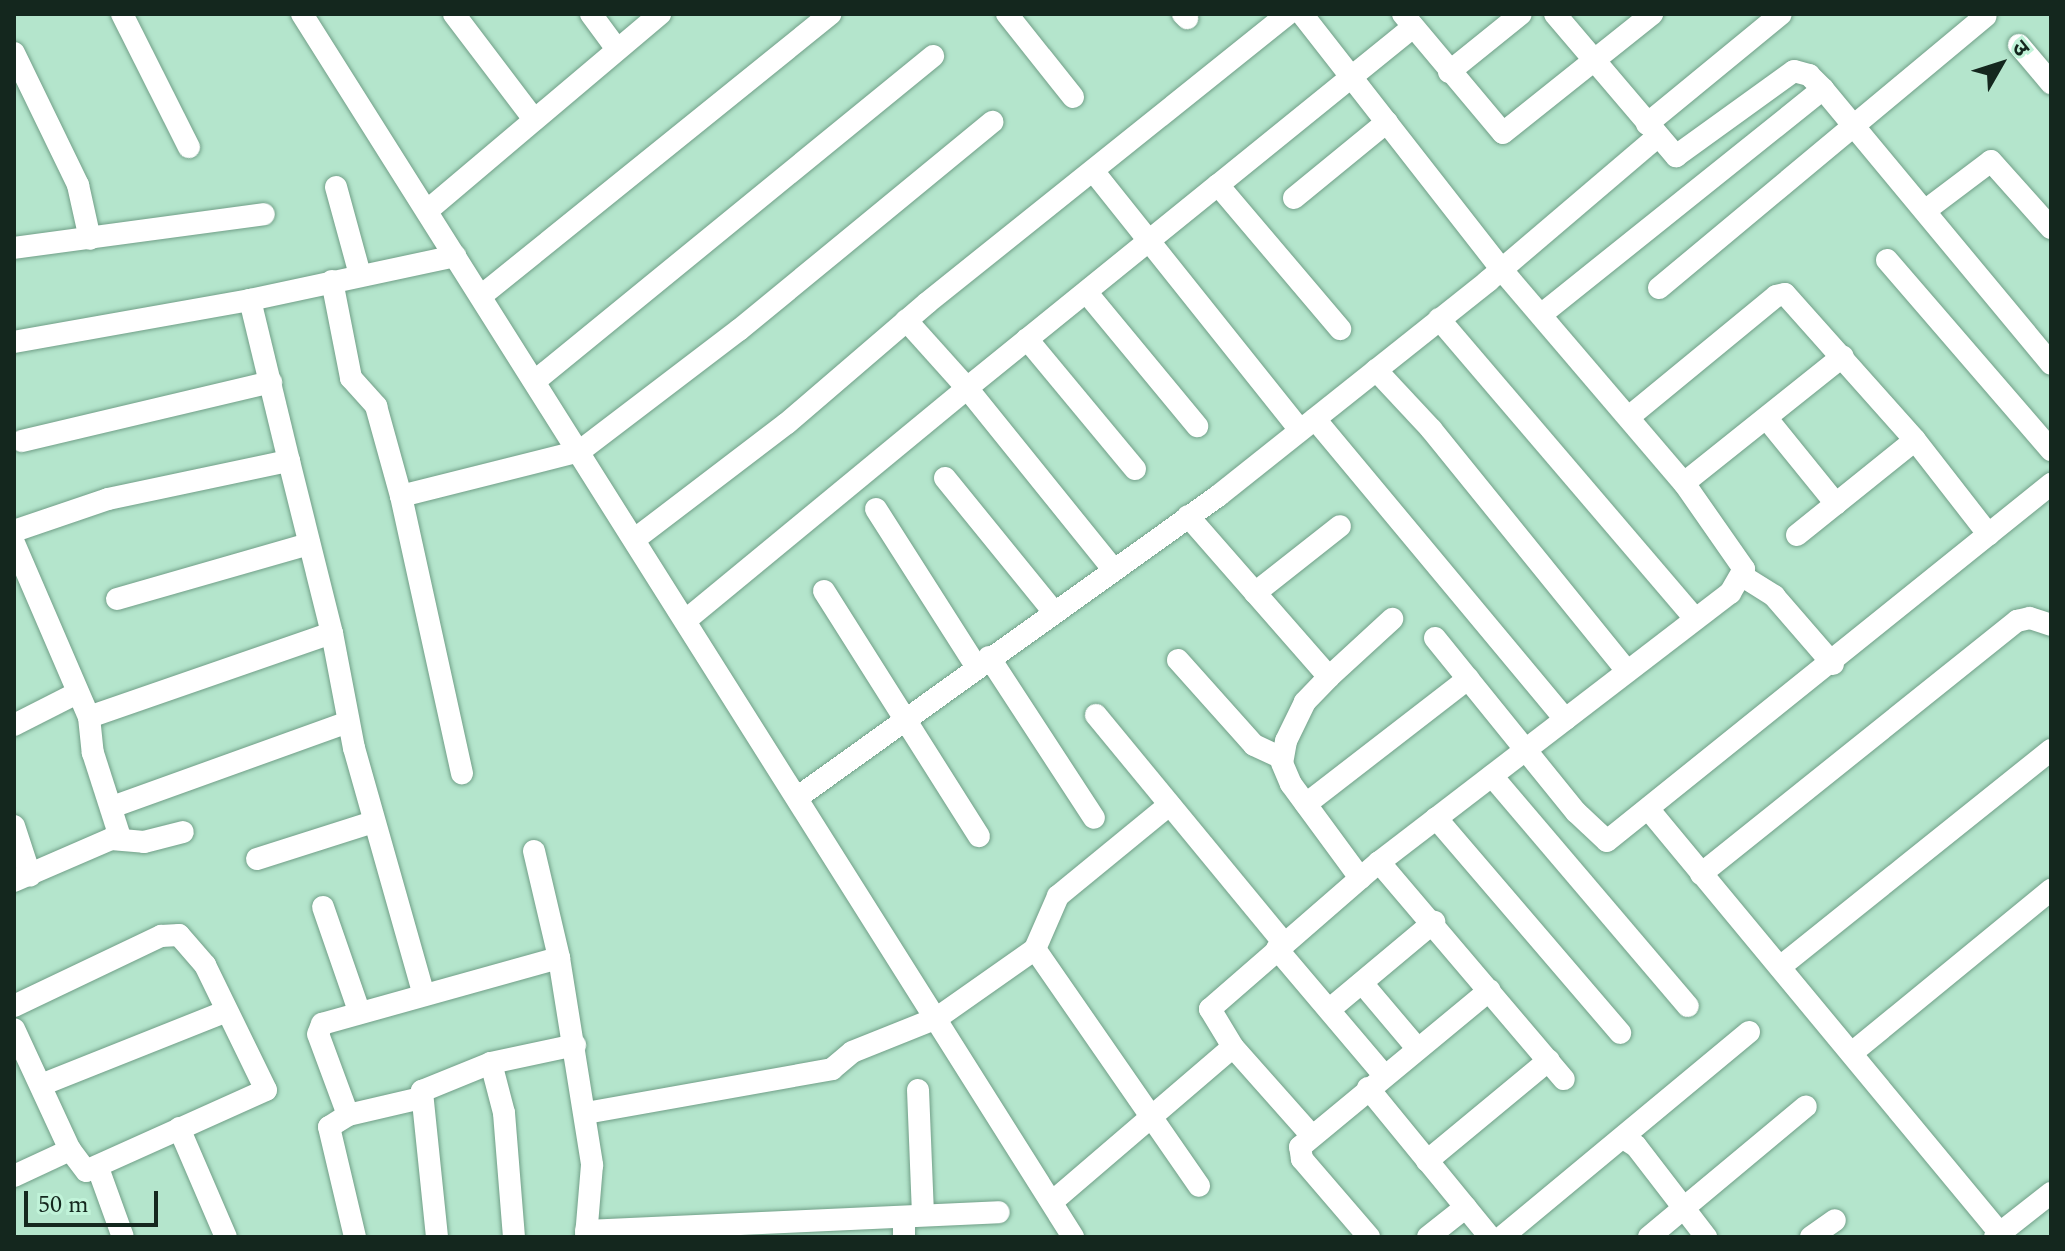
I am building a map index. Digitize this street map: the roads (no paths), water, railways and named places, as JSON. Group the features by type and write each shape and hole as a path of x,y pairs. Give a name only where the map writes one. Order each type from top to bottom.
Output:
{"street":[{"path":"122,14 189,147"},
{"path":"302,14 1073,1237"},
{"path":"454,14 533,118"},
{"path":"591,14 616,48"},
{"path":"428,210 533,118 660,14"},
{"path":"481,296 830,14"},
{"path":"1007,14 1073,97"},
{"path":"635,539 786,424 906,320 1288,14"},
{"path":"1302,14 1501,269 1630,416 1684,483 1731,543 1744,577 1774,596 1833,664"},
{"path":"1449,72 1521,14"},
{"path":"1555,14 1673,154 1681,154 1794,71 1809,75 1926,210 2051,364"},
{"path":"686,620 1027,339 1352,78 1408,21 1503,133 1595,63 1652,14"},
{"path":"798,797 1188,516 1376,370 1501,269 1781,14"},
{"path":"1659,288 1986,15"},
{"path":"2019,45 2048,73"},
{"path":"14,53 78,185 90,239"},
{"path":"535,381 933,56"},
{"path":"1542,314 1823,89"},
{"path":"401,496 580,451 739,330 992,122"},
{"path":"1294,198 1387,122"},
{"path":"1926,210 1991,161 2051,228"},
{"path":"1094,172 1565,719"},
{"path":"1218,185 1340,329"},
{"path":"336,187 360,275"},
{"path":"14,248 264,214"},
{"path":"14,342 250,300 455,256"},
{"path":"1887,260 2051,450"},
{"path":"332,281 351,378 376,406 401,496 462,773"},
{"path":"1087,293 1197,426"},
{"path":"1630,416 1781,294 1793,299 1843,356 1915,440 1989,535"},
{"path":"250,300 332,633 348,722 373,822 423,992"},
{"path":"1439,319 1695,619"},
{"path":"906,320 967,388 1113,569"},
{"path":"1027,339 1135,469"},
{"path":"1684,483 1768,420 1843,356"},
{"path":"1376,370 1431,429 1626,670"},
{"path":"22,441 271,382"},
{"path":"1768,420 1836,504"},
{"path":"1797,535 1915,440"},
{"path":"120,837 93,753 89,717 75,694 14,542 108,499 289,461"},
{"path":"945,478 1054,612"},
{"path":"1435,638 1602,842 1650,811 2051,484"},
{"path":"876,509 1094,818"},
{"path":"1188,516 1329,677"},
{"path":"1255,593 1340,526"},
{"path":"117,599 309,544"},
{"path":"1312,1136 1233,1047 1210,1009 1379,862 1526,751 1744,577"},
{"path":"824,591 979,836"},
{"path":"1701,874 2017,621 2030,618 2051,625"},
{"path":"1360,878 1285,773 1282,758 1305,702 1392,619"},
{"path":"89,717 332,633"},
{"path":"1178,660 1254,745 1282,758"},
{"path":"1306,804 1468,679"},
{"path":"14,725 75,694"},
{"path":"1096,715 1330,1009 1427,1161 1490,1237"},
{"path":"112,807 348,722"},
{"path":"1780,967 2051,750"},
{"path":"1492,776 1688,1006"},
{"path":"586,1113 832,1069 852,1052 937,1018 1035,949 1058,896 1169,805"},
{"path":"1650,811 1853,1052 1999,1236 2051,1193"},
{"path":"1436,818 1620,1033"},
{"path":"257,859 373,822"},
{"path":"14,826 22,878 120,837 144,842 183,832"},
{"path":"534,851 559,958 586,1113 592,1165 586,1234 910,1223 999,1212"},
{"path":"1379,862 1434,922 1564,1079"},
{"path":"1853,1052 2051,890"},
{"path":"323,907 359,1011"},
{"path":"1330,1009 1434,922"},
{"path":"14,1006 172,934 196,951 265,1092 179,1128 98,1168 82,1170 14,1029"},
{"path":"1035,949 1149,1118 1199,1186"},
{"path":"348,1115 318,1034 322,1024 423,992 559,958"},
{"path":"1362,983 1417,1048"},
{"path":"1369,1237 1300,1155 1300,1147 1376,1081 1490,990"},
{"path":"41,1085 227,1011"},
{"path":"1502,1237 1599,1153 1623,1138 1749,1032"},
{"path":"355,1237 329,1141 332,1122 348,1115 421,1098 433,1084 491,1063 575,1045"},
{"path":"1052,1202 1233,1047"},
{"path":"1427,1161 1549,1060"},
{"path":"491,1063 504,1113 514,1237"},
{"path":"910,1223 918,1090"},
{"path":"421,1098 437,1237"},
{"path":"1649,1237 1806,1106"},
{"path":"179,1128 226,1237"},
{"path":"1623,1138 1636,1146 1706,1237"},
{"path":"14,1176 70,1150"},
{"path":"98,1168 123,1237"},
{"path":"1428,1237 1466,1207"},
{"path":"1811,1237 1835,1220"}]}
